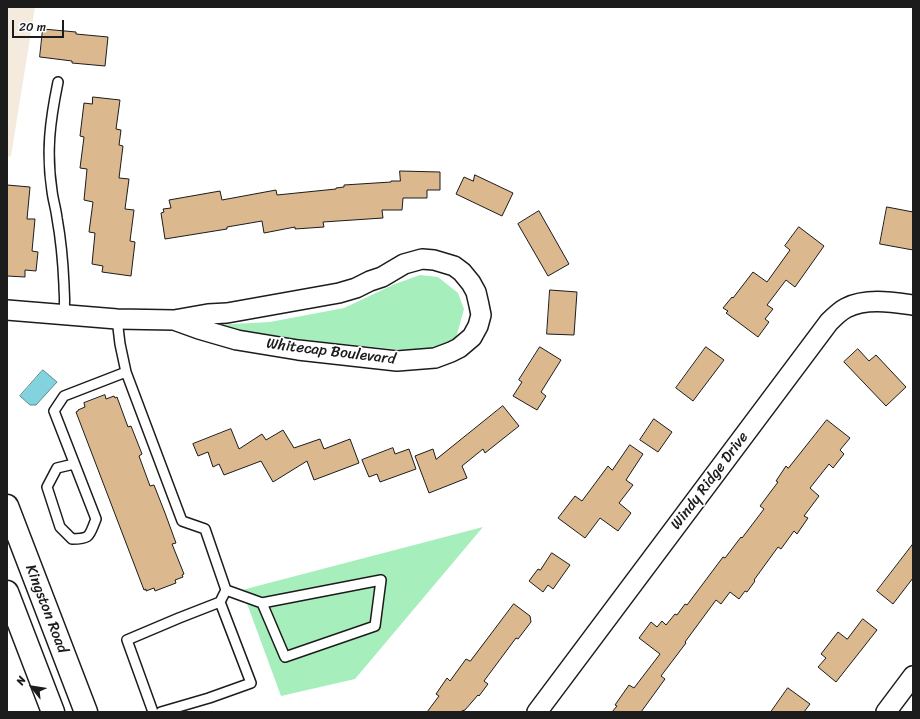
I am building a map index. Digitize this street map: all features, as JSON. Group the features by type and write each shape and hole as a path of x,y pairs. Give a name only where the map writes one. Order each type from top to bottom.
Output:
{"main road":[{"name":"Kingston Road","path":"7,506 86,712"},
{"name":"Kingston Road","path":"7,592 53,712"}],"street":[{"name":"Whitecap Boulevard","path":"7,310 117,319 174,320 208,314 227,313 344,291 356,288 404,264 422,259 434,260 454,266 462,272 472,283 476,292 481,315 478,326 472,337 459,348 435,358 397,361 298,350 237,340 174,320"},
{"name":"Windy Ridge Drive","path":"537,712 829,322 845,308 862,302 891,302 913,305"},
{"path":"886,712 913,676"}],"lane":[{"path":"58,82 50,122 49,157 52,190 62,257 64,302 63,315"},
{"path":"117,319 120,344 126,372 182,521 204,529 226,590 220,602 126,640 154,712"},
{"path":"74,464 57,468 47,486 60,527 72,539 84,539 90,534 96,519 54,411 64,396 126,372"},
{"path":"226,590 262,603 381,580 376,626 285,657 262,603"},
{"path":"161,712 209,698 251,683 220,602"}],"shaded area":[{"path":"7,7 35,7 11,156 7,157"}],"green space":[{"path":"420,275 438,277 458,293 464,309 456,338 432,353 218,331 197,326 270,322 344,308 395,284"},
{"path":"483,527 355,679 281,696 242,590"}],"water":[{"path":"43,370 57,382 36,405 30,405 20,396"}],"building":[{"path":"43,29 108,37 105,66 72,63 72,61 40,57"},
{"path":"93,97 120,100 116,129 121,130 119,145 123,146 119,178 129,179 125,209 134,210 130,241 135,242 131,276 102,272 103,266 92,264 95,233 89,232 93,202 84,200 87,169 80,168 84,137 80,136 84,103 92,104"},
{"path":"400,171 440,172 440,190 427,190 427,198 403,198 402,210 382,210 383,218 323,222 324,227 295,229 295,227 264,233 262,221 227,227 227,229 165,239 161,213 164,212 163,209 171,208 169,200 220,191 222,200 276,190 277,195 336,189 344,187 344,185 400,181"},
{"path":"475,175 513,193 502,216 456,194 464,177 473,181"},
{"path":"7,185 30,187 27,219 35,219 32,251 38,252 36,271 25,270 25,277 7,276"},
{"path":"887,207 913,212 913,250 880,244"},
{"path":"539,211 569,264 548,276 518,224"},
{"path":"799,227 824,246 795,287 786,280 767,305 773,309 765,319 769,322 758,337 726,313 728,311 723,308 732,297 733,298 753,272 767,282 790,250 785,246"},
{"path":"550,290 577,292 574,335 547,334"},
{"path":"540,347 561,360 541,392 546,396 537,410 513,396 522,382 519,380"},
{"path":"706,347 724,360 693,401 676,388"},
{"path":"858,349 869,361 876,355 906,387 886,406 844,362"},
{"path":"105,395 106,399 114,396 115,398 117,397 128,427 131,426 142,454 139,456 150,486 154,485 176,543 172,544 184,574 182,575 183,577 175,580 176,583 155,591 154,588 146,591 146,589 144,590 76,412 85,407 84,403"},
{"path":"503,406 519,426 485,453 483,449 462,466 467,478 429,493 415,456 433,449 436,459"},
{"path":"654,419 672,432 658,452 640,440"},
{"path":"827,420 850,438 840,450 844,454 833,468 829,464 810,488 819,496 804,516 808,518 797,534 794,531 781,549 778,547 747,592 745,591 739,599 730,592 721,604 716,600 661,676 665,679 641,712 612,712 629,685 634,688 660,654 639,638 651,622 657,627 662,621 666,625 675,614 677,615 685,604 687,605 723,557 725,558 764,509 760,506 778,482 776,481 786,466 788,468"},
{"path":"231,429 239,449 262,434 266,440 283,430 294,448 320,439 324,449 350,439 359,463 314,480 307,461 273,482 261,461 224,475 219,464 213,467 208,452 198,456 193,444"},
{"path":"630,445 643,454 626,480 633,485 619,503 631,513 618,531 600,518 585,538 558,518 575,496 582,501 608,466 612,470"},
{"path":"393,448 395,454 409,449 416,469 380,482 377,474 369,477 362,460"},
{"path":"913,544 913,578 893,604 877,591"},
{"path":"552,553 570,565 553,589 548,585 543,592 529,581 538,569 540,570"},
{"path":"514,604 530,616 531,622 518,639 516,638 484,681 488,684 479,696 478,695 465,710 460,712 427,712 439,696 436,694 447,678 450,681 466,659 470,661"},
{"path":"863,619 877,630 836,682 818,667 826,658 821,654 838,632 847,639"},
{"path":"788,688 810,704 804,712 771,712"}]}
